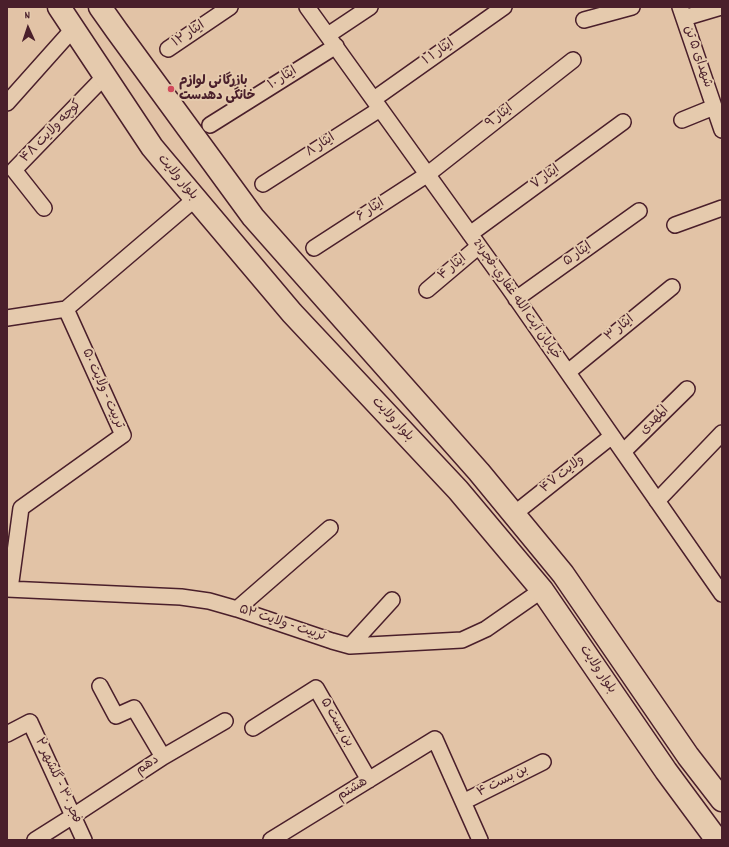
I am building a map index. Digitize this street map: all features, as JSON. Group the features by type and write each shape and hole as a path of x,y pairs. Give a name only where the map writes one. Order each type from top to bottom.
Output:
{"main road":[{"path":"89,7 105,23 117,32"},
{"name":"بلوار ولایت","path":"100,7 253,217 479,472 563,574 688,756 722,800"},
{"name":"بلوار ولایت","path":"64,14 152,147 195,199 292,313 458,490 542,590 666,771 717,840"}],"street":[{"name":"ایثار ۱۲","path":"168,49 230,7"},
{"name":"خيابان آيت الله غفاري-فجر24","path":"308,7 568,372 722,594"},
{"name":"ایثار ۱۰","path":"210,124 332,41 370,7"},
{"name":"ایثار ۱ ۱","path":"377,104 504,7"},
{"path":"584,20 632,7"},
{"path":"682,12 721,7"},
{"name":"شهدای ۵ تن","path":"682,12 722,130"},
{"path":"7,103 64,14"},
{"name":"ایثار ۹","path":"428,174 573,60"},
{"name":"کوچه ولایت ۴۸","path":"44,208 14,170 105,76"},
{"name":"ایثار ۸","path":"262,184 377,104"},
{"path":"682,120 714,107"},
{"name":"ایثار ۷","path":"470,234 623,122"},
{"name":"ایثار ۶","path":"314,248 428,174"},
{"path":"7,318 66,309 195,199"},
{"path":"674,225 722,208"},
{"name":"ایثار ۵","path":"516,299 639,212"},
{"name":"ایثار ۴","path":"427,290 479,246"},
{"name":"ایثار ۳","path":"568,372 672,287"},
{"name":"تربیت - ولایت ۵۰","path":"9,589 21,508 123,435 66,309"},
{"name":"المهدی","path":"623,452 687,389"},
{"path":"657,501 722,433"},
{"name":"ولایت ۴۷","path":"514,514 612,436"},
{"path":"237,609 330,528"},
{"name":"تربیت - ولایت ۵۲","path":"9,589 181,597 209,601 350,646 462,640 486,629 542,590"},
{"path":"350,646 392,600"},
{"path":"100,686 116,716 134,708 163,757"},
{"name":"بن بست ۵","path":"254,728 316,688 369,780"},
{"name":"دهم","path":"35,840 163,757 225,721"},
{"name":"فجر ۳۰ - گلشهر ۲","path":"7,734 30,722 84,840"},
{"name":"هشتم","path":"271,840 435,739 463,802"},
{"name":"بن بست ۴","path":"463,802 543,762"},
{"path":"463,802 480,840"}],"place":[{"name":"بازرگانی لوازم خانگی دهدست","path":"171,89"}]}
